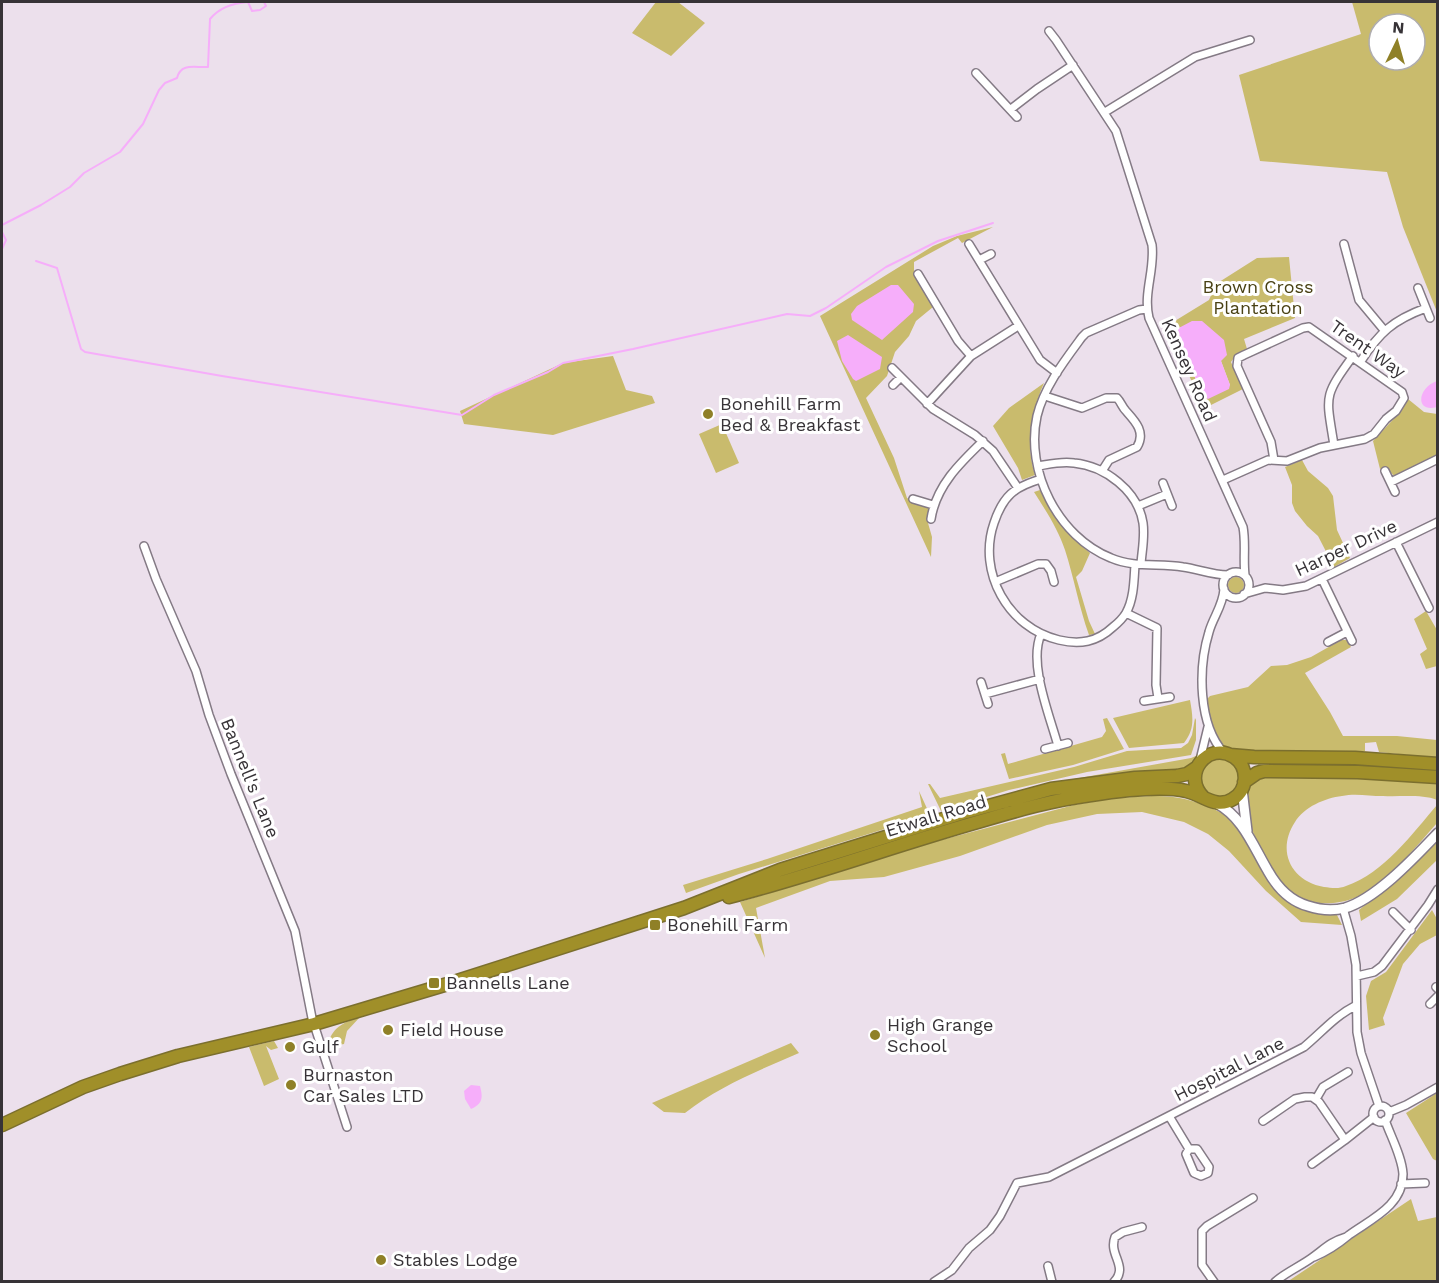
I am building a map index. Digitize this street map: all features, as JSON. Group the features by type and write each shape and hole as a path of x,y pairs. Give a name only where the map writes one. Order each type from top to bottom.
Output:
{"highway":[{"path":"1226,754 1241,766 1243,786"},
{"path":"1437,764 1355,758 1248,757 1226,754 1208,756 1198,765 1194,782 1203,798 1216,803 1234,799 1243,786 1257,773 1273,771 1358,772 1437,777"},
{"name":"Etwall Road","path":"2,1125 83,1087 120,1074 178,1056 314,1024 518,962 684,908 767,875 999,802 1052,789 1098,782 1177,776 1187,774 1198,765"},
{"name":"Etwall Road","path":"684,908 770,886 1039,804 1094,794 1150,790 1181,790 1203,798"}],"street":[{"name":"Kensey Road","path":"1049,32 1105,112 1121,143 1152,246 1153,262 1147,292 1147,309 1154,331 1243,527 1247,578"},
{"path":"1105,112 1195,57 1250,40"},
{"path":"1011,109 1036,88 1073,64"},
{"path":"976,73 1017,117"},
{"path":"969,244 1041,360 1057,373"},
{"path":"1344,244 1359,300 1384,330"},
{"path":"980,260 991,254"},
{"path":"918,274 958,341 971,356"},
{"path":"914,290 923,285"},
{"path":"1418,288 1430,318"},
{"path":"1360,361 1384,330 1404,317 1426,308"},
{"path":"1147,309 1139,310 1086,333 1057,373 1038,414 1035,432 1035,449 1041,479 1068,528 1082,541 1109,558 1138,564 1181,567 1210,574 1239,572 1247,578 1248,588 1241,596 1220,608"},
{"path":"927,404 971,356 1018,326"},
{"name":"Trent Way","path":"1223,480 1268,460 1287,461 1314,449 1370,437 1396,411 1404,398 1400,388 1312,328 1306,327 1238,358 1237,366 1270,442 1274,460"},
{"path":"1334,445 1327,403 1328,395 1334,382 1353,356"},
{"path":"892,368 927,404 983,441 993,451 1018,488"},
{"path":"893,385 901,377"},
{"path":"1045,396 1082,408 1106,398 1117,398 1132,417 1140,432 1137,447 1109,460 1102,471"},
{"path":"931,519 933,505 939,491 983,441"},
{"path":"1390,482 1437,459"},
{"path":"1038,466 1076,463 1102,471 1124,487 1138,506 1143,522 1138,564 1126,613 1110,630 1088,642 1064,641 1041,634 1023,623 1010,610 995,582 990,560 990,538 1001,506 1018,488 1041,479"},
{"name":"Harper Drive","path":"1385,471 1395,492"},
{"path":"1163,483 1172,506"},
{"path":"1138,506 1167,494"},
{"path":"913,499 933,505"},
{"name":"Harper Drive","path":"1241,596 1265,588 1294,589 1322,579 1437,522"},
{"path":"1396,542 1429,608"},
{"name":"Bannell's Lane","path":"144,546 196,671 209,715 235,784 295,931 306,995 347,1127"},
{"path":"1198,765 1208,728 1202,663 1209,631 1220,608 1229,574 1239,566 1244,558"},
{"path":"995,582 1038,564 1046,564 1054,582"},
{"path":"1210,574 1230,596 1241,596"},
{"name":"Harper Drive","path":"1247,578 1265,588"},
{"path":"1322,579 1352,641"},
{"path":"1424,596 1432,592"},
{"path":"1126,613 1157,628 1156,685 1158,698"},
{"path":"1328,642 1347,632"},
{"path":"1041,634 1037,645 1040,680 1058,746"},
{"path":"985,694 1040,680"},
{"path":"981,682 988,704"},
{"path":"1144,701 1170,697"},
{"path":"1208,728 1226,754"},
{"path":"1045,749 1068,743"},
{"path":"1243,786 1242,806 1247,833"},
{"path":"1216,803 1231,813 1247,833 1272,879 1290,898 1312,908 1330,910 1343,908 1375,891 1413,859 1437,833"},
{"path":"1357,976 1378,970 1410,930 1437,889"},
{"path":"1343,908 1351,936 1357,976 1355,1006 1357,1032 1361,1053 1378,1106"},
{"path":"1393,912 1410,930"},
{"path":"1430,1004 1437,996"},
{"name":"Hospital Lane","path":"934,1281 952,1270 969,1248 990,1230 1017,1183 1040,1180 1049,1176 1304,1047 1339,1015 1355,1006"},
{"path":"1316,1099 1323,1087 1348,1072"},
{"path":"1389,1112 1406,1106 1437,1087"},
{"path":"1263,1121 1295,1099 1305,1096 1316,1099 1345,1140"},
{"path":"1374,1117 1380,1121 1389,1117 1386,1107 1378,1106"},
{"path":"1374,1117 1378,1106"},
{"path":"1169,1116 1189,1149"},
{"path":"1312,1164 1374,1117"},
{"path":"1274,1281 1342,1243 1348,1236 1389,1207 1401,1184 1402,1167 1385,1120"},
{"path":"1401,1184 1425,1183"},
{"path":"1214,1281 1202,1265 1202,1231 1253,1198"},
{"path":"1114,1281 1120,1270 1113,1250 1116,1238 1123,1232 1142,1227"},
{"path":"1048,1266 1052,1281"}],"green space":[{"path":"656,2 678,2 705,23 671,56 632,33"},
{"path":"1352,2 1437,2 1437,312 1403,227 1387,172 1260,161 1239,75 1361,34"},
{"path":"993,227 962,243 958,238 914,262 914,274 933,307 916,321 909,336 895,352 887,376 866,398 894,458 907,498 929,508 928,523 932,537 931,557 820,316 933,246 957,236"},
{"name":"Brown Cross Plantation","path":"1289,257 1295,318 1244,339 1247,349 1236,355 1231,362 1243,389 1205,408 1165,327 1209,300 1216,284 1257,258","holes":["1181,327 1221,361 1230,385 1204,397 1173,332"]},
{"path":"613,356 626,390 652,396 655,403 553,435 464,424 460,411 563,363"},
{"path":"1044,383 1031,429 1030,452 1035,475 1022,480 1018,468 993,426 1009,408"},
{"path":"1408,399 1424,412 1437,414 1437,456 1394,476 1386,467 1380,469 1373,441 1402,410"},
{"path":"722,424 739,463 716,473 699,434"},
{"path":"1302,460 1308,471 1328,488 1333,496 1337,530 1350,558 1334,567 1318,536 1295,511 1292,503 1292,485 1285,467"},
{"path":"1040,490 1061,524 1090,553 1082,571 1076,577 1095,634 1089,635 1062,542 1034,492"},
{"path":"1233,577 1239,577 1244,585 1242,591 1233,593 1228,588 1228,582"},
{"path":"1426,611 1437,630 1437,666 1426,669 1420,654 1427,649 1414,619"},
{"path":"1341,640 1347,640 1351,647 1305,673 1343,736 1397,736 1437,740 1437,758 1379,752 1376,742 1365,743 1365,751 1235,753 1220,743 1211,726 1207,699 1210,696 1248,687 1271,666 1287,665 1311,657"},
{"path":"1190,700 1192,723 1190,733 1184,743 1129,748 1113,718"},
{"path":"1107,718 1124,749 1073,765 1009,779 1001,754 1005,753 1008,764 1102,737 1106,731 1103,719"},
{"path":"1195,718 1196,740 1191,755 1087,772 1009,790 941,811 928,784 940,798 1074,767 1127,751 1181,748 1188,743 1192,735"},
{"path":"1200,746 1196,758 1187,769 1068,780 1191,758 1196,756"},
{"path":"1220,758 1234,764 1240,778 1234,792 1220,798 1206,792 1200,778 1206,764"},
{"path":"1334,776 1437,782 1437,800 1418,796 1352,795 1335,797 1309,808 1295,822 1289,833 1287,854 1295,871 1312,884 1341,888 1373,872 1396,852 1437,805 1437,823 1402,862 1372,888 1351,899 1318,903 1298,897 1281,883 1251,826 1247,815 1247,795 1251,785 1259,777"},
{"path":"919,791 930,815 739,874 686,893 683,885 922,807"},
{"path":"1152,796 1186,799 1225,815 1236,827 1279,895 1300,908 1337,915 1342,925 1301,922 1266,891 1229,851 1208,834 1184,822 1142,812 1097,814 1047,825 960,856 884,877 830,881 756,908 765,958 740,902 896,852 1074,805 1115,798"},
{"path":"1437,842 1437,860 1397,899 1361,921 1359,910 1412,867"},
{"path":"1432,910 1437,919 1437,935 1420,944 1403,964 1383,1018 1385,1025 1369,1030 1366,996 1371,981 1386,972"},
{"path":"360,1017 347,1031 344,1044 328,1047 335,1030"},
{"path":"274,1041 278,1048 271,1050 266,1046 279,1079 264,1086 249,1047"},
{"path":"791,1043 799,1053 726,1087 685,1113 664,1112 652,1103"},
{"path":"1437,1093 1437,1161 1433,1159 1406,1113"},
{"path":"1411,1199 1418,1221 1437,1217 1437,1281 1287,1282"}],"shaded area":[{"path":"891,285 898,285 914,304 913,312 882,340 852,320 851,314 857,306"},
{"path":"1192,321 1202,321 1224,340 1227,355 1221,361 1230,385 1229,389 1208,399 1204,397 1182,349 1174,338 1173,331"},
{"path":"848,335 882,357 880,369 856,381 842,361 837,341"},
{"path":"1437,381 1437,407 1430,408 1422,403 1421,398 1426,388"},
{"path":"471,1085 480,1086 482,1097 478,1105 471,1109 465,1099 464,1091"}],"waterway":[{"path":"2,225 41,205 70,187 84,173 120,152 143,124 159,90 165,83 177,78 185,68 208,67 210,19 214,15 232,5 248,2 252,11 260,10 266,6 264,2"},
{"path":"36,261 57,268 81,349 85,352 462,415 494,395 548,372 563,363 787,314 810,316 826,308 886,267 938,241 993,223"},
{"path":"2,232 6,240 2,249"}],"place":[{"name":"Bonehill Farm Bed & Breakfast","path":"708,414"},
{"name":"Bonehill Farm","path":"655,925"},
{"name":"Bannells Lane","path":"434,983"},
{"name":"Field House","path":"388,1030"},
{"name":"High Grange School","path":"875,1035"},
{"name":"Gulf","path":"290,1047"},
{"name":"Burnaston Car Sales LTD","path":"291,1085"},
{"name":"Stables Lodge","path":"381,1260"}]}
